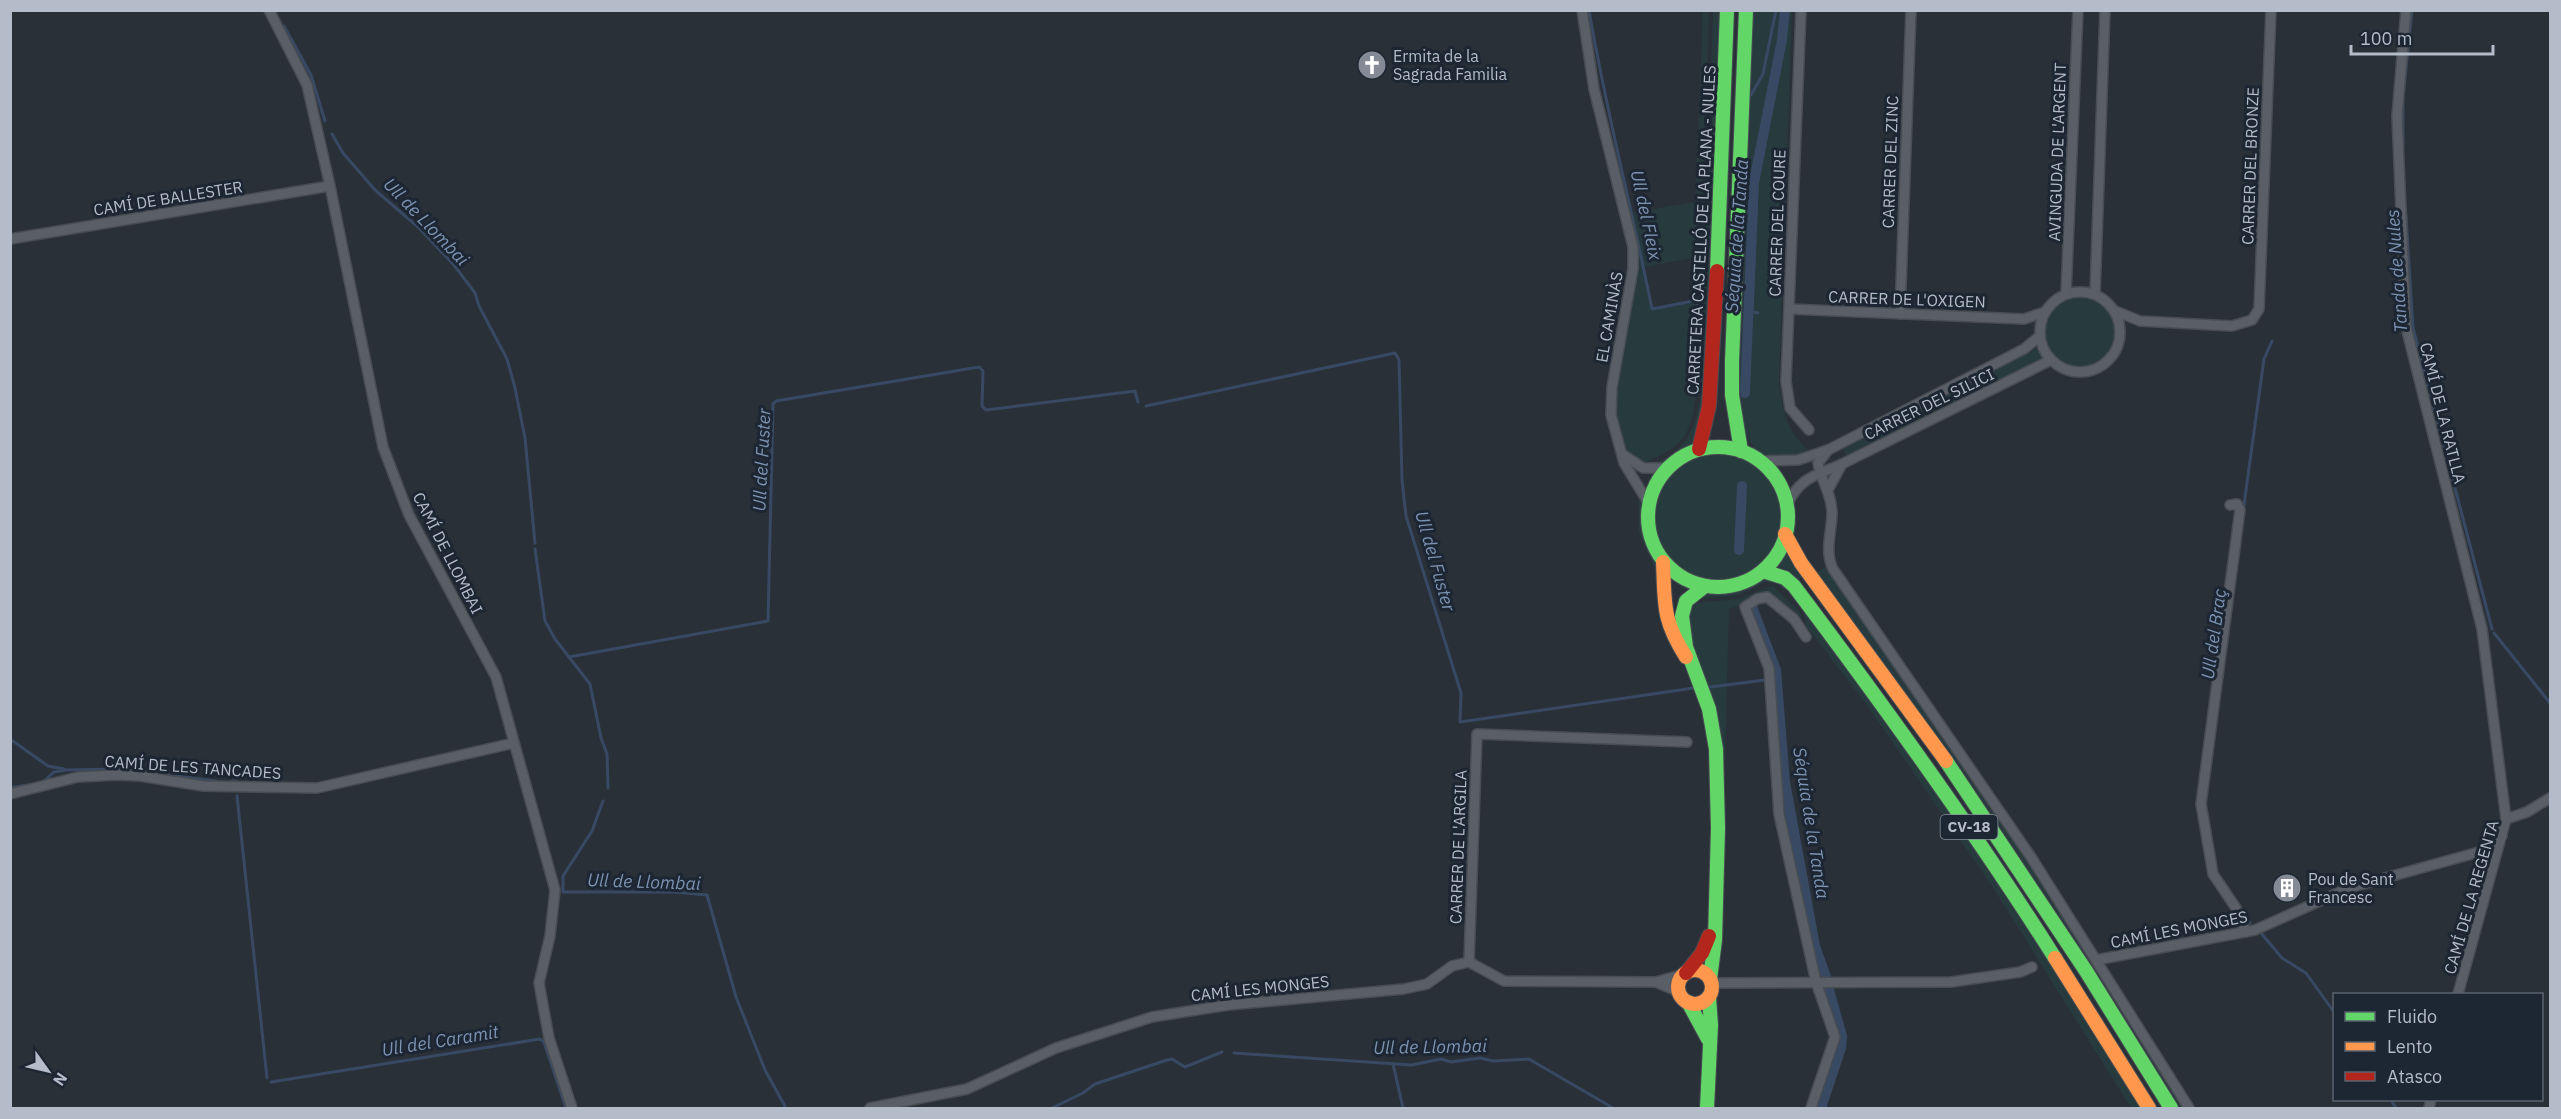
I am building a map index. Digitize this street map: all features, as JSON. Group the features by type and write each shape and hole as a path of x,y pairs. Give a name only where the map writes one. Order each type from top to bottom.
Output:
{"main road":[{"name":"CARRETERA CASTELLÓ DE LA PLANA - NULES","path":"1699,449 1709,406 1713,364 1727,10"},
{"name":"CARRETERA CASTELLÓ DE LA PLANA - NULES","path":"1741,451 1735,417 1732,373 1746,10"},
{"path":"1663,562 1682,577 1706,586 1739,584 1762,571 1778,553 1785,534 1786,505 1777,480 1759,460 1741,451 1721,447 1699,449 1682,457 1667,468 1655,486 1649,504 1650,535 1663,562 1665,612 1670,632 1692,667"},
{"name":"CV-18","path":"1785,534 1801,563 1840,613 1979,807 2086,971 2171,1108"},
{"name":"CV-18","path":"1762,571 1785,578 1794,586 1884,704 2033,923 2149,1108"},
{"path":"1706,586 1686,600 1682,616 1692,667 1712,720 1718,754 1715,937 1709,965 1714,987 1707,1108"},
{"path":"1710,1044 1702,1025 1683,997 1679,982 1702,953 1714,914"},
{"path":"1685,974 1694,970 1704,972 1714,987"},
{"path":"1683,997 1703,1002 1714,987"}],"street":[{"name":"CAMÍ DE LLOMBAI","path":"269,10 306,85 330,186 383,447 409,516 496,677 555,890 550,936 539,983 549,1038 572,1108"},
{"name":"EL CAMINÀS","path":"1582,10 1594,89 1632,247 1633,269 1630,298 1611,387 1611,415 1621,452 1649,504"},
{"name":"CARRER DEL COURE","path":"1801,10 1786,381 1790,408 1809,430"},
{"name":"CARRER DEL ZINC","path":"1900,314 1911,10"},
{"name":"AVINGUDA DE L'ARGENT","path":"2066,294 2078,10"},
{"path":"2095,294 2105,10"},
{"name":"CARRER DEL BRONZE","path":"2140,321 2232,326 2252,320 2259,309 2271,10"},
{"name":"CAMÍ DE LA RATLLA","path":"2406,10 2397,116 2406,327 2482,629 2506,819"},
{"name":"CAMÍ DE BALLESTER","path":"10,239 330,186"},
{"path":"2115,311 2120,332 2112,356 2102,365 2089,371 2076,372 2062,368 2051,360 2044,349 2040,332 2045,312 2058,298 2066,294 2079,292 2095,294 2115,311 2140,321"},
{"name":"CARRER DE L'OXIGEN","path":"1789,309 2025,319 2045,312"},
{"name":"CARRER DE L'OXIGEN","path":"2025,319 2040,332"},
{"path":"2120,332 2140,321"},
{"name":"CARRER DEL SILICI","path":"1759,460 1798,460 1828,450 2024,349 2040,332"},
{"name":"CARRER DEL SILICI","path":"1786,505 1801,482 1842,464 2051,360"},
{"path":"1828,450 1818,463 1820,473 1829,488 1832,513 1829,549 1833,569 2025,848 2189,1108"},
{"path":"1621,452 1635,465 1643,468 1667,468"},
{"path":"1829,488 1842,464"},
{"path":"2230,504 2237,504 2240,510 2200,804 2213,874 2235,908 2246,932"},
{"path":"1806,637 1794,619 1767,597 1757,599 1745,607 1769,668 1779,814 1816,982 1835,1037 1811,1108"},
{"name":"CARRER DE L'ARGILA","path":"1469,962 1477,734 1687,742"},
{"name":"CAMÍ DE LES TANCADES","path":"10,794 78,777 117,775 140,776 211,787 317,788 514,743"},
{"name":"CAMÍ DE LA REGENTA","path":"2458,993 2506,819 2550,801"},
{"name":"CAMÍ LES MONGES","path":"2096,960 2246,932 2349,888 2479,852 2502,836"},
{"path":"1469,962 1504,981 1656,982 1685,974"},
{"name":"CAMÍ LES MONGES","path":"870,1108 967,1089 1056,1048 1152,1017 1228,1005 1404,989 1427,984 1452,966 1469,962"},
{"path":"1714,987 1816,982 1951,982 2020,972 2032,967"},
{"path":"1656,982 1683,997"}],"green space":[{"path":"1703,11 1709,11 1697,389 1692,418 1684,437 1668,451 1641,464 1624,452 1613,414 1614,387 1637,267 1629,213 1695,202","holes":["1692,258 1690,301 1652,310 1644,267"]},
{"path":"1713,11 1722,11 1707,377 1695,439 1668,462 1648,465 1671,455 1686,440 1695,421 1700,398"},
{"path":"1751,11 1792,11 1779,380 1784,411 1791,429 1811,452 1791,457 1776,458 1764,455 1755,449 1744,426 1737,393"},
{"path":"2080,297 2093,300 2105,307 2112,319 2115,332 2112,345 2105,357 2093,364 2080,367 2067,364 2055,357 2048,345 2045,332 2048,319 2055,307 2067,300"},
{"path":"2037,348 2043,359 1847,458 1842,447"},
{"path":"1718,454 1742,459 1763,472 1776,493 1781,517 1776,541 1763,562 1742,575 1718,580 1694,575 1673,562 1660,541 1655,517 1660,493 1673,472 1694,459"},
{"path":"1635,489 1645,500 1644,536 1658,565 1659,578 1639,532 1639,499"},
{"path":"1787,548 1804,576 1797,581 1773,569"},
{"path":"1827,562 1842,591 2017,843 2187,1108 2179,1108 1816,573 1825,567"},
{"path":"1766,579 1772,579 1787,587 1784,590 1777,584 1765,582 1739,595 1691,600 1702,592 1736,591"},
{"path":"1773,586 1800,612 1805,629 1767,597 1729,609 1725,763 1688,642 1688,604 1738,599"},
{"path":"1790,590 1806,608 1976,845 2143,1108 2131,1108 1992,886 1866,704 1807,627 1803,610 1788,593"}],"waterway":[{"name":"Ull del Fleix","path":"1589,10 1652,309 1698,300 1695,372"},
{"path":"1751,95 1763,74 1776,10"},
{"name":"Séquia de la Tanda","path":"1745,393 1754,181 1782,40 1785,10"},
{"name":"Tanda de Nules","path":"2403,148 2403,98 2412,10"},
{"name":"Ull de Llombai","path":"284,26 311,75 325,121"},
{"name":"Séquia de la Tanda","path":"1758,313 1752,312 1757,186 1785,40 1783,38"},
{"name":"Ull de Llombai","path":"332,134 343,153 375,190 418,227 454,265 475,293 479,306 507,359 515,388 525,438 535,543"},
{"name":"Tanda de Nules","path":"2406,215 2413,328 2492,629"},
{"name":"Ull del Braç","path":"2243,512 2264,359 2272,341"},
{"name":"Ull del Fuster","path":"1146,406 1395,353 1399,360 1402,480 1406,516 1461,693 1460,722 1694,688"},
{"name":"Ull del Fuster","path":"569,657 768,621 773,404 776,401 979,367 983,371 982,406 986,410 1135,391 1138,402"},
{"name":"Séquia de la Tanda","path":"1739,550 1742,486"},
{"name":"Ull de Llombai","path":"535,549 545,621 555,639 590,684 601,738 607,754 608,788"},
{"name":"Séquia de la Tanda","path":"1751,604 1776,670 1785,782 1815,946 1826,977"},
{"name":"Tanda de Nules","path":"2494,633 2550,703"},
{"name":"Ull del Fuster","path":"1710,687 1765,680"},
{"path":"10,739 48,766 64,769"},
{"name":"Ull del Caramit","path":"43,782 54,772 66,770 122,769 216,781"},
{"path":"1784,773 1781,777 1797,876 1807,925 1821,972"},
{"path":"10,788 27,785"},
{"name":"Ull del Caramit","path":"237,796 267,1078"},
{"name":"Ull de Llombai","path":"603,801 592,831 563,876 563,892 674,892 707,895 736,997 765,1070 786,1108"},
{"name":"Ull del Braç","path":"2209,825 2215,860"},
{"name":"Ull del Braç","path":"2244,915 2250,923"},
{"name":"Ull del Braç","path":"2261,933 2282,958 2306,973 2333,1011"},
{"name":"Séquia de la Tanda","path":"1821,1108 1841,1048 1842,1036 1828,986"},
{"path":"1817,1108 1838,1044 1835,1019 1826,989"},
{"name":"Ull del Caramit","path":"271,1082 540,1039 544,1042 566,1108"},
{"name":"Ull de Llombai","path":"1052,1108 1083,1093 1095,1084 1167,1060 1172,1059 1185,1067 1222,1052"},
{"name":"Ull de Llombai","path":"1234,1053 1412,1065 1441,1059 1451,1062 1480,1058 1493,1061 1529,1059 1613,1108"},
{"path":"1393,1064 1403,1108"},
{"name":"Ull del Braç","path":"2392,1101 2396,1108"}],"traffic: fast":[{"path":"1717,271 1727,10"},
{"path":"1741,451 1732,395 1732,362 1746,10"},
{"path":"1718,447 1745,453 1757,459 1767,468 1776,478 1782,490 1788,517 1782,544 1776,556 1767,566 1757,575 1745,581 1718,587 1691,581 1679,575 1669,566 1660,556 1654,544 1648,517 1654,490 1660,478 1669,468 1679,459 1691,453 1718,447"},
{"path":"1763,571 1785,578 1794,586 1928,769 2055,958"},
{"path":"1705,586 1686,601 1682,616 1686,647 1709,709 1716,749 1718,828 1715,940 1710,979"},
{"path":"1946,761 2086,971 2171,1108"},
{"path":"1707,1108 1711,1025 1709,997"},
{"path":"1688,1002 1708,1039"}],"traffic: slow":[{"path":"1785,534 1801,563 1946,761"},
{"path":"1663,562 1666,611 1678,644 1686,657"},
{"path":"2055,958 2149,1108"},
{"path":"1695,970 1707,975 1712,987 1707,999 1695,1004 1683,999 1678,987 1683,975 1695,970"}],"traffic: jam":[{"path":"1699,449 1709,406 1717,271"},
{"path":"1686,973 1702,953 1709,936"}],"place":[{"name":"Ermita de la Sagrada Familia","path":"1372,65"},
{"name":"Pou de Sant Francesc","path":"2287,888"}]}
